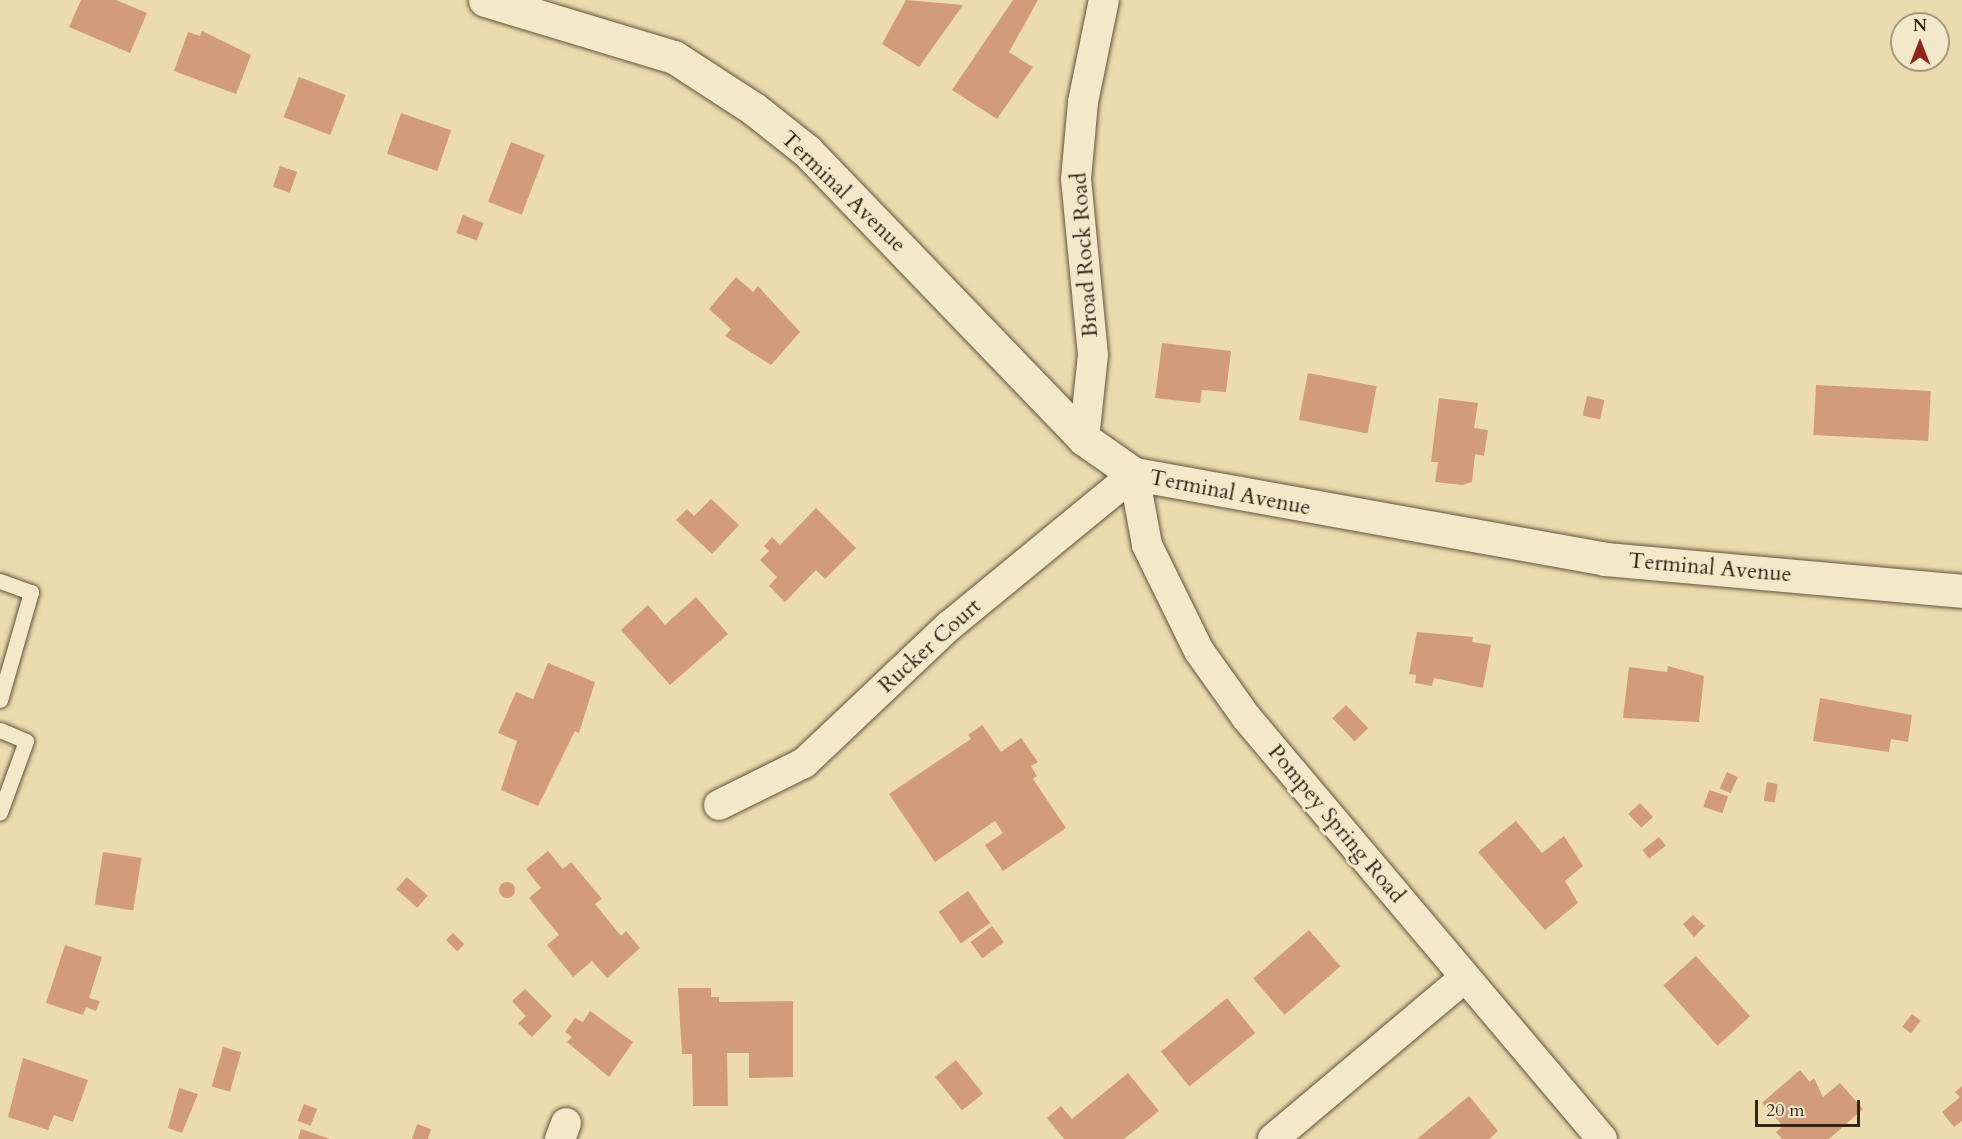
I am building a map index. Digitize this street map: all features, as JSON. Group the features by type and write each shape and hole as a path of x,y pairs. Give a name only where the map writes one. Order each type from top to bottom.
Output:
{"street":[{"name":"Terminal Avenue","path":"485,0 674,57 754,109 807,151 1084,439 1134,474 1605,559 1962,591"},
{"name":"Broad Rock Road","path":"1084,439 1093,355 1076,179 1083,102 1104,0"},
{"name":"Rucker Court","path":"719,805 804,763 949,626 1134,474"},
{"name":"Pompey Spring Road","path":"1134,474 1147,545 1171,603 1200,651 1246,717 1602,1139"},
{"path":"1273,1139 1464,978"}],"lane":[{"path":"0,581 30,592 0,699"},
{"path":"0,730 26,741 0,812"}],"building":[{"path":"81,0 116,0 147,13 130,53 69,27"},
{"path":"906,0 963,5 919,67 882,44"},
{"path":"1013,0 1038,0 1009,52 1033,67 997,119 952,90"},
{"path":"202,31 251,55 236,94 174,71 188,32 200,36"},
{"path":"299,77 346,95 330,135 284,117"},
{"path":"401,113 451,130 437,171 387,154"},
{"path":"511,142 545,155 522,215 488,202"},
{"path":"280,166 297,172 290,193 273,187"},
{"path":"463,215 484,223 477,241 456,233"},
{"path":"736,277 753,292 758,286 800,332 771,365 725,336 731,329 709,309"},
{"path":"1162,343 1231,351 1226,392 1202,390 1200,403 1155,398"},
{"path":"1308,373 1377,386 1368,433 1299,420"},
{"path":"1816,385 1931,391 1928,441 1813,435"},
{"path":"1587,396 1605,400 1600,420 1583,415"},
{"path":"1439,398 1478,403 1474,428 1488,430 1484,456 1475,454 1472,482 1462,485 1435,482 1438,462 1431,462"},
{"path":"711,499 739,525 712,554 676,520 687,509 694,516"},
{"path":"816,508 856,548 825,579 816,570 785,602 769,586 777,577 760,560 769,551 764,546 772,537 780,545"},
{"path":"696,597 728,634 670,685 621,630 648,605 665,625"},
{"path":"1417,632 1473,637 1472,642 1491,645 1483,688 1434,678 1432,686 1415,683 1416,675 1409,674"},
{"path":"548,663 595,682 579,733 575,731 538,806 501,790 517,741 498,733 516,692 533,699"},
{"path":"1668,666 1704,676 1699,722 1623,718 1629,667 1667,672"},
{"path":"1820,698 1912,715 1908,742 1891,739 1889,752 1813,741"},
{"path":"1346,705 1368,728 1355,741 1332,718"},
{"path":"982,725 1001,752 1021,738 1038,762 1031,766 1037,776 1033,779 1066,828 1003,871 985,845 1003,833 995,821 935,862 889,794 971,739 968,735"},
{"path":"1727,772 1738,777 1731,793 1720,788"},
{"path":"1767,782 1778,784 1775,803 1764,801"},
{"path":"1709,790 1728,796 1722,813 1703,807"},
{"path":"1640,803 1653,817 1641,828 1628,814"},
{"path":"1516,821 1542,853 1564,836 1583,866 1565,881 1578,903 1545,930 1478,852"},
{"path":"1659,837 1666,846 1649,859 1642,850"},
{"path":"548,851 563,869 571,862 602,899 595,904 621,936 626,931 640,948 607,978 592,961 573,977 547,945 559,935 529,898 541,888 526,869"},
{"path":"103,852 142,858 133,910 95,904"},
{"path":"407,877 428,896 417,908 396,889"},
{"path":"507,882 515,890 507,898 499,890"},
{"path":"968,891 990,923 961,944 939,912"},
{"path":"1693,915 1705,926 1694,937 1683,924"},
{"path":"992,926 1004,942 982,958 970,942"},
{"path":"1309,930 1340,966 1285,1015 1253,979"},
{"path":"453,933 464,944 457,951 446,940"},
{"path":"65,945 102,957 89,998 100,1001 96,1011 86,1007 83,1015 46,1003"},
{"path":"1696,956 1750,1016 1718,1046 1663,985"},
{"path":"678,988 711,988 711,997 719,997 719,1002 793,1001 793,1077 749,1078 749,1053 727,1053 728,1106 693,1106 692,1054 682,1054"},
{"path":"525,989 552,1016 532,1037 518,1023 526,1016 512,1001"},
{"path":"1227,998 1255,1033 1189,1086 1161,1051"},
{"path":"590,1011 633,1042 609,1077 567,1042 572,1037 565,1032 575,1018 583,1022"},
{"path":"1912,1014 1921,1021 1911,1033 1902,1027"},
{"path":"223,1047 241,1052 230,1092 212,1086"},
{"path":"23,1058 88,1080 73,1122 54,1115 48,1130 8,1117"},
{"path":"956,1060 983,1093 962,1110 935,1077"},
{"path":"1800,1070 1810,1082 1814,1078 1823,1097 1840,1083 1863,1109 1829,1139 1782,1139 1776,1132 1783,1126 1762,1103"},
{"path":"1128,1073 1159,1111 1124,1139 1064,1139 1047,1118 1061,1106 1072,1119"},
{"path":"1962,1086 1962,1121 1954,1127 1942,1112 1960,1097 1955,1092"},
{"path":"179,1088 198,1094 182,1133 168,1128"},
{"path":"1469,1096 1498,1131 1489,1139 1417,1139"},
{"path":"304,1104 317,1109 311,1126 298,1121"},
{"path":"417,1124 431,1129 428,1139 412,1139"},
{"path":"301,1129 330,1139 298,1139"}]}
